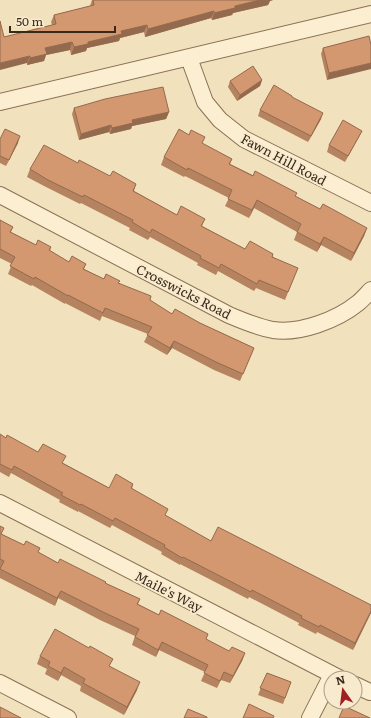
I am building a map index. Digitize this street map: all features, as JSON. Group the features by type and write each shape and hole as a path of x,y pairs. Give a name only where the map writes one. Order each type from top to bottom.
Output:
{"street":[{"path":"0,102 371,14"},
{"name":"Fawn Hill Road","path":"189,58 205,102 220,120 244,139 371,203"},
{"name":"Crosswicks Road","path":"0,195 229,315 254,325 274,330 291,330 314,326 337,317 359,303 371,290"},
{"name":"Maile's Way","path":"0,503 323,670"},
{"path":"0,683 68,718"},
{"path":"310,718 323,698"}],"building":[{"path":"93,0 260,0 235,6 235,8 214,13 214,11 148,29 147,25 121,31 122,34 88,42 88,44 74,47 72,42 45,48 47,54 30,58 30,56 0,63 0,21 4,37 56,24 54,15 94,5"},
{"path":"369,36 371,45 371,63 329,73 323,48"},
{"path":"253,66 262,80 240,95 230,81"},
{"path":"274,85 292,97 323,113 311,136 260,110"},
{"path":"163,87 169,112 132,120 133,123 112,128 111,125 81,134 74,108 105,99"},
{"path":"343,120 362,131 348,156 329,145"},
{"path":"5,129 20,136 9,160 0,156 0,139"},
{"path":"179,129 189,135 191,130 205,137 202,143 232,159 229,164 253,176 255,171 297,193 295,196 320,209 323,204 367,228 354,253 324,237 320,244 297,232 301,224 257,200 252,210 228,199 232,190 188,168 187,170 164,157"},
{"path":"44,145 78,163 79,160 110,176 113,171 136,184 133,191 177,215 181,206 205,219 201,226 245,249 250,241 273,254 272,257 298,268 288,292 259,280 257,284 221,264 219,268 200,258 201,256 152,229 150,233 132,222 133,220 84,195 83,197 48,180 30,169"},
{"path":"0,220 13,227 10,232 36,245 38,240 51,247 49,250 69,262 72,256 86,264 83,269 104,279 106,274 120,281 118,283 151,296 150,300 172,314 175,309 200,323 254,348 243,374 174,341 170,348 147,335 152,327 105,308 103,313 68,296 35,277 34,279 10,266 15,257 0,249"},
{"path":"0,434 6,438 7,435 38,452 43,444 66,456 62,463 109,488 116,474 133,484 131,488 168,509 165,515 211,541 218,527 371,605 371,611 355,643 320,625 319,627 301,618 302,616 252,590 251,592 183,557 182,558 164,547 165,545 115,518 113,521 81,504 80,505 61,495 63,493 14,466 12,470 0,464"},
{"path":"0,526 4,528 1,534 24,545 26,541 40,548 38,552 58,563 60,559 106,582 105,583 140,599 137,604 159,615 161,610 208,634 206,639 229,651 232,647 245,653 233,676 224,672 220,681 204,673 208,665 162,642 158,650 135,637 139,629 61,591 57,598 0,569 4,561 0,559"},
{"path":"55,629 89,648 90,646 113,659 109,666 140,682 127,707 83,683 85,679 64,667 61,673 48,666 50,662 40,656"},
{"path":"267,673 291,682 285,698 260,688"},
{"path":"249,704 274,716 273,718 243,718"},
{"path":"0,707 4,709 21,718 0,718"},
{"path":"188,709 207,717 207,718 184,718"},
{"path":"342,710 353,710 370,718 339,718"}]}
